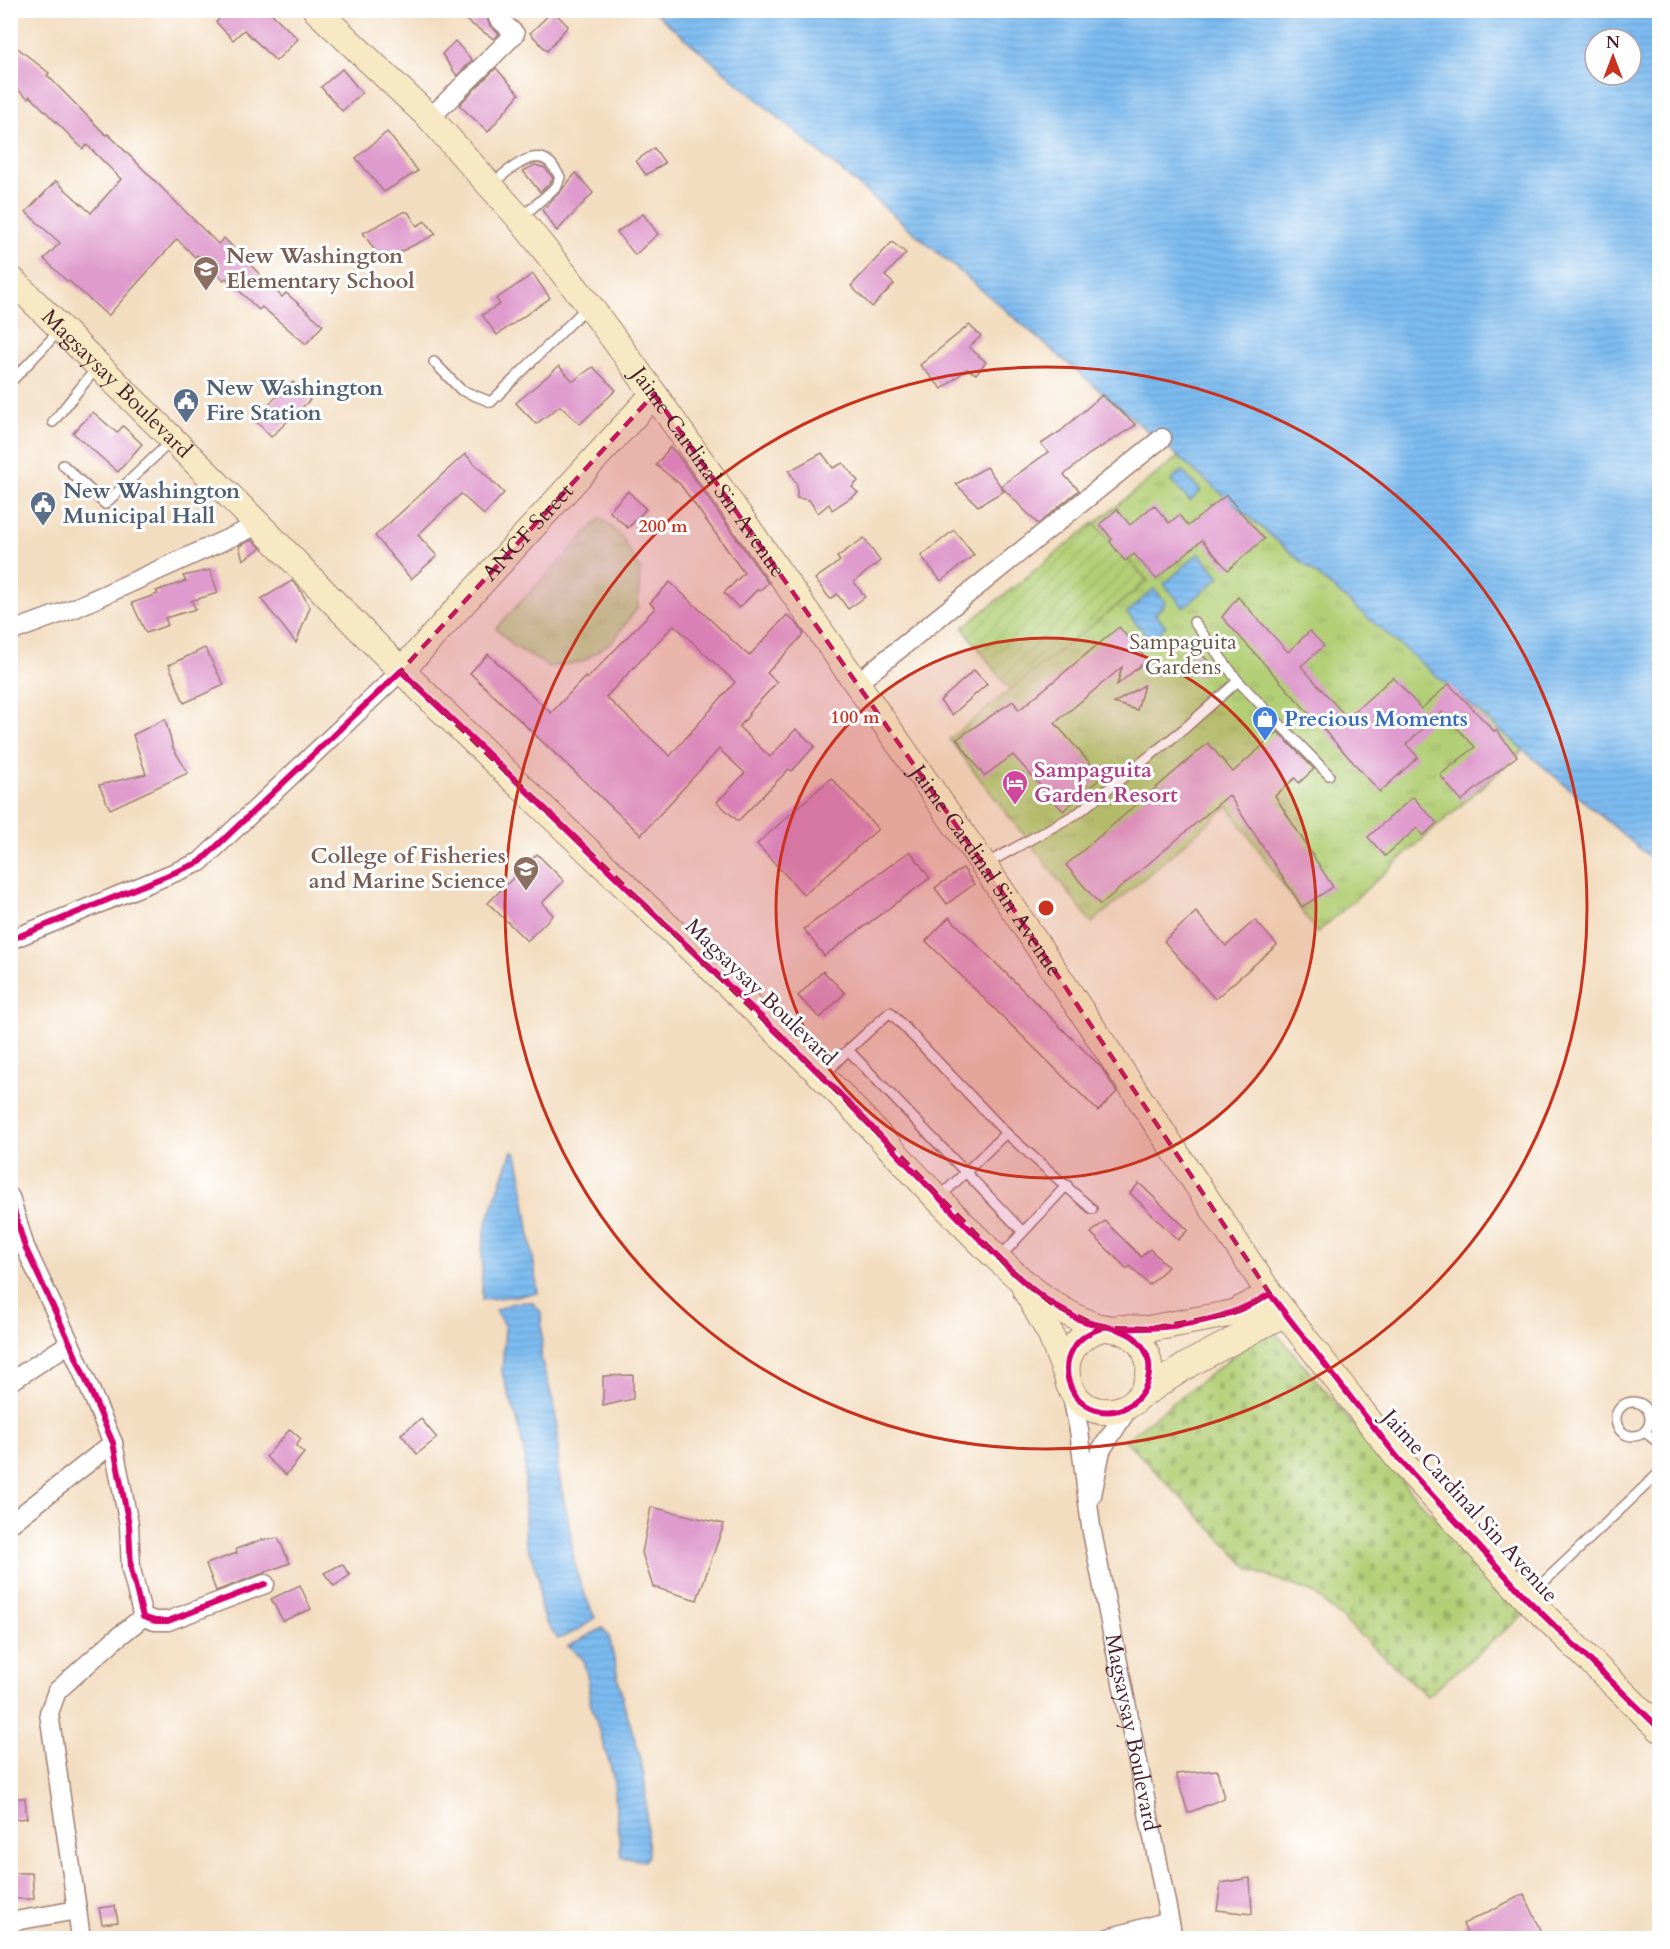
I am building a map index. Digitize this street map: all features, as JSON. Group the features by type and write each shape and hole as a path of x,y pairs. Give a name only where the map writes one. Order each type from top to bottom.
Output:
{"main road":[{"name":"Jaime Cardinal Sin Avenue","path":"316,10 430,118 520,219 589,305 654,394 984,865 1277,1303 1398,1458 1527,1599 1659,1729"},
{"name":"Magsaysay Boulevard","path":"10,278 401,671 823,1077 938,1198 1007,1266 1051,1303 1077,1319 1109,1328 1148,1329 1277,1303"},
{"name":"ANCF Street","path":"401,671 654,394"},
{"name":"Magsaysay Boulevard","path":"1007,1266 1050,1333 1068,1380"},
{"name":"Magsaysay Boulevard","path":"1135,1400 1277,1303"},
{"path":"1109,1328 1129,1333 1140,1342 1148,1355 1150,1370 1147,1384 1135,1400 1120,1409 1096,1409 1085,1404 1076,1396 1068,1380 1067,1361 1071,1349 1079,1339 1090,1332 1109,1328"}],"street":[{"path":"430,118 515,34 498,18 504,10"},
{"path":"857,683 1162,438"},
{"path":"10,632 75,608 258,525"},
{"path":"10,940 200,862 401,671"},
{"path":"10,1197 25,1247 113,1443 129,1526 131,1569 143,1617"},
{"path":"10,1382 70,1343"},
{"name":"Magsaysay Boulevard","path":"1068,1380 1077,1421 1091,1527 1171,1930"},
{"name":"Magsaysay Boulevard","path":"1091,1527 1092,1496 1101,1450 1135,1400"},
{"path":"10,1524 113,1443"},
{"path":"143,1617 155,1622 168,1621 265,1584"},
{"path":"81,1938 49,1713 57,1691 143,1617"},
{"path":"10,1922 77,1910"},
{"path":"1108,1938 1171,1930"}],"lane":[{"path":"489,185 524,160 541,157 549,162 560,177 557,186 520,219"},
{"path":"434,363 461,390 491,402 589,305"},
{"path":"10,383 62,329"},
{"path":"52,422 98,366"},
{"path":"63,465 105,504 172,439"},
{"path":"1194,622 1238,681 1329,775"},
{"path":"984,865 1078,813 1185,728 1238,681"},
{"path":"823,1077 848,1050 890,1012 1006,1133 1092,1209"},
{"path":"848,1050 1023,1232"},
{"path":"938,1198 1006,1133"},
{"path":"1007,1266 1023,1232 1067,1185"},
{"path":"1645,1432 1659,1444"},
{"path":"1527,1599 1659,1472"}],"highlighted area":[{"path":"654,394 984,865 1270,1294 1234,1313 1148,1329 1102,1328 1051,1303 1015,1274 823,1077 401,671"}],"green space":[{"name":"Sampaguita Gardens","path":"1187,450 1530,744 1317,933 1228,806 1092,923 949,739 1010,690 963,628"},
{"path":"601,518 622,537 640,570 638,607 614,640 582,662 549,667 512,645 496,628"},
{"path":"1094,523 1148,581 1010,690 963,628"},
{"path":"1271,1327 1412,1493 1526,1613 1427,1696 1314,1593 1251,1570 1125,1440"}],"water":[{"path":"653,11 1659,11 1659,865"},
{"path":"1182,471 1201,491 1190,501 1171,481"},
{"path":"1199,553 1220,577 1184,608 1164,584"},
{"path":"1154,589 1166,603 1155,614 1166,626 1151,640 1127,613"},
{"path":"512,1151 517,1155 521,1174 538,1293 482,1300 482,1252 486,1225"},
{"path":"532,1302 541,1312 541,1359 554,1405 558,1435 558,1471 574,1562 581,1586 595,1618 578,1630 558,1639 545,1621 540,1606 539,1578 525,1540 525,1458 518,1423 502,1373 505,1327 495,1310 513,1303"},
{"path":"603,1628 609,1636 624,1705 640,1755 645,1783 648,1856 644,1861 621,1857 613,1775 589,1698 589,1684 583,1659 568,1646"}],"building":[{"path":"228,10 268,10 298,39 276,61 244,30 233,40 216,22"},
{"path":"450,10 480,10 490,26 499,34 494,39"},
{"path":"553,11 568,26 547,51 530,33"},
{"path":"455,41 472,60 457,76 442,54"},
{"path":"10,42 49,73 47,75 106,135 108,134 218,244 224,238 282,297 286,293 323,325 306,344 262,307 259,310 226,278 224,280 197,255 195,257 177,239 108,316 44,259 60,243 26,212 56,181 91,213 121,179 87,145 83,149 30,96 28,98 10,84"},
{"path":"496,68 519,94 488,132 459,105"},
{"path":"342,69 362,93 342,111 321,87"},
{"path":"387,132 418,171 384,192 356,158"},
{"path":"654,148 665,163 646,175 636,161"},
{"path":"535,165 545,168 553,178 540,192 523,171"},
{"path":"576,173 593,193 557,231 542,210"},
{"path":"403,212 408,212 417,226 425,221 436,234 382,261 363,233"},
{"path":"643,214 658,234 635,255 617,232"},
{"path":"892,242 906,253 885,276 894,284 872,307 851,286"},
{"path":"533,274 550,298 497,335 482,315 500,304 496,299"},
{"path":"969,325 981,336 969,347 986,362 976,374 967,369 942,389 920,365"},
{"path":"559,366 573,381 593,367 616,390 580,424 560,406 536,424 516,403"},
{"path":"293,382 310,400 271,437 253,418"},
{"path":"1102,395 1136,425 1088,455 1064,475 1079,490 1038,524 1001,486 1048,452 1041,444 1061,431"},
{"path":"93,412 117,433 123,426 142,444 118,472 73,433"},
{"path":"670,447 768,583 759,591 758,589 739,608 724,593 744,573 680,484 656,465"},
{"path":"822,453 833,468 843,463 858,481 852,487 858,493 832,510 829,504 818,513 809,500 797,498 797,485 789,471"},
{"path":"465,454 504,493 484,515 461,494 418,535 437,556 411,579 375,536"},
{"path":"987,467 1004,491 978,506 956,484"},
{"path":"628,491 646,509 628,528 609,511"},
{"path":"1226,495 1264,539 1228,570 1202,540 1156,579 1134,554 1125,561 1100,524 1117,509 1130,525 1154,505 1169,523 1179,515 1188,526"},
{"path":"954,530 974,555 941,581 921,556"},
{"path":"864,538 880,561 854,582 865,597 848,609 837,594 830,599 815,579 840,561 837,557"},
{"path":"252,540 261,548 243,560 239,546"},
{"path":"210,570 218,593 191,601 196,609 165,618 168,625 146,633 132,603 158,594 156,591 186,581 183,576"},
{"path":"292,581 310,607 296,643 261,599"},
{"path":"670,582 749,656 787,615 804,634 767,673 777,682 739,727 770,757 796,729 815,746 792,771 789,769 738,821 717,802 745,773 719,749 641,835 470,673 488,654 551,713 655,608 650,603","holes":["674,625 735,682 670,756 606,697"]},
{"path":"1238,597 1288,652 1310,631 1324,646 1301,666 1347,718 1393,677 1421,709 1449,684 1494,731 1496,730 1517,756 1461,801 1440,775 1475,747 1442,712 1406,744 1418,757 1380,792 1222,617"},
{"path":"1119,627 1147,660 1117,685 1122,667 1055,723 1102,777 1063,811 1013,755 984,776 957,739 1013,701 1019,710"},
{"path":"205,648 224,685 184,703 169,665"},
{"path":"1197,654 1207,661 1208,665 1201,675 1197,676 1187,669 1186,665 1193,655"},
{"path":"974,670 987,684 952,715 940,701"},
{"path":"1144,685 1137,710 1114,703"},
{"path":"165,719 173,748 188,773 110,809 99,785 146,774 133,735"},
{"path":"1278,732 1314,769 1299,783 1295,778 1275,796 1333,887 1302,907 1229,795 1100,905 1066,865 1208,743 1233,772"},
{"path":"831,778 878,829 804,895 757,844"},
{"path":"1413,797 1437,823 1423,836 1417,828 1385,856 1368,837"},
{"path":"910,851 930,878 824,956 804,929"},
{"name":"College of Fisheries and Marine Science","path":"537,854 564,881 542,903 553,915 527,941 488,903"},
{"path":"963,868 974,884 947,904 935,888"},
{"path":"1196,912 1226,946 1255,920 1277,945 1215,999 1164,941"},
{"path":"949,917 1101,1067 1117,1092 1098,1111 926,941"},
{"path":"823,971 845,993 820,1018 798,996"},
{"path":"1139,1183 1188,1230 1178,1240 1130,1193"},
{"path":"1105,1221 1141,1257 1150,1249 1168,1267 1149,1285 1130,1266 1127,1269 1091,1233"},
{"path":"633,1375 633,1399 603,1406 603,1376"},
{"path":"421,1419 437,1438 417,1454 401,1434"},
{"path":"290,1429 301,1439 296,1446 304,1453 286,1475 266,1457"},
{"path":"651,1507 724,1524 697,1600 653,1587 642,1553"},
{"path":"278,1538 290,1563 216,1591 206,1564 237,1553 236,1549 261,1540"},
{"path":"342,1564 350,1575 334,1586 324,1573"},
{"path":"300,1585 311,1609 283,1621 271,1599"},
{"path":"1217,1770 1224,1798 1188,1813 1176,1774"},
{"path":"10,1798 25,1798 27,1818 10,1820"},
{"path":"10,1873 32,1873 34,1899 10,1899"},
{"path":"1250,1878 1252,1914 1217,1910 1221,1883"},
{"path":"1524,1894 1545,1938 1469,1938 1463,1924"},
{"path":"115,1906 118,1922 102,1924 99,1908"}],"cycle path":[{"path":"10,940 200,862 401,671 805,1060 1023,1281 1045,1299 1076,1318 1117,1329 1138,1341 1145,1350 1148,1360 1148,1381 1137,1399 1129,1406 1119,1410 1101,1411 1086,1405 1075,1395 1068,1381 1067,1365 1072,1350 1083,1337 1102,1328"},
{"path":"10,1197 25,1247 113,1443 129,1525 131,1569 143,1617 155,1621 168,1621 265,1584"},
{"path":"1121,1328 1160,1327 1199,1322 1236,1311 1270,1294 1398,1458 1527,1599 1660,1729"}],"place":[{"name":"New Washington Elementary School","path":"206,292"},
{"name":"New Washington Fire Station","path":"186,424"},
{"name":"New Washington Municipal Hall","path":"43,527"},
{"name":"Precious Moments","path":"1265,742"},
{"name":"Sampaguita Garden Resort","path":"1015,806"},
{"name":"College of Fisheries and Marine Science","path":"526,892"}]}
